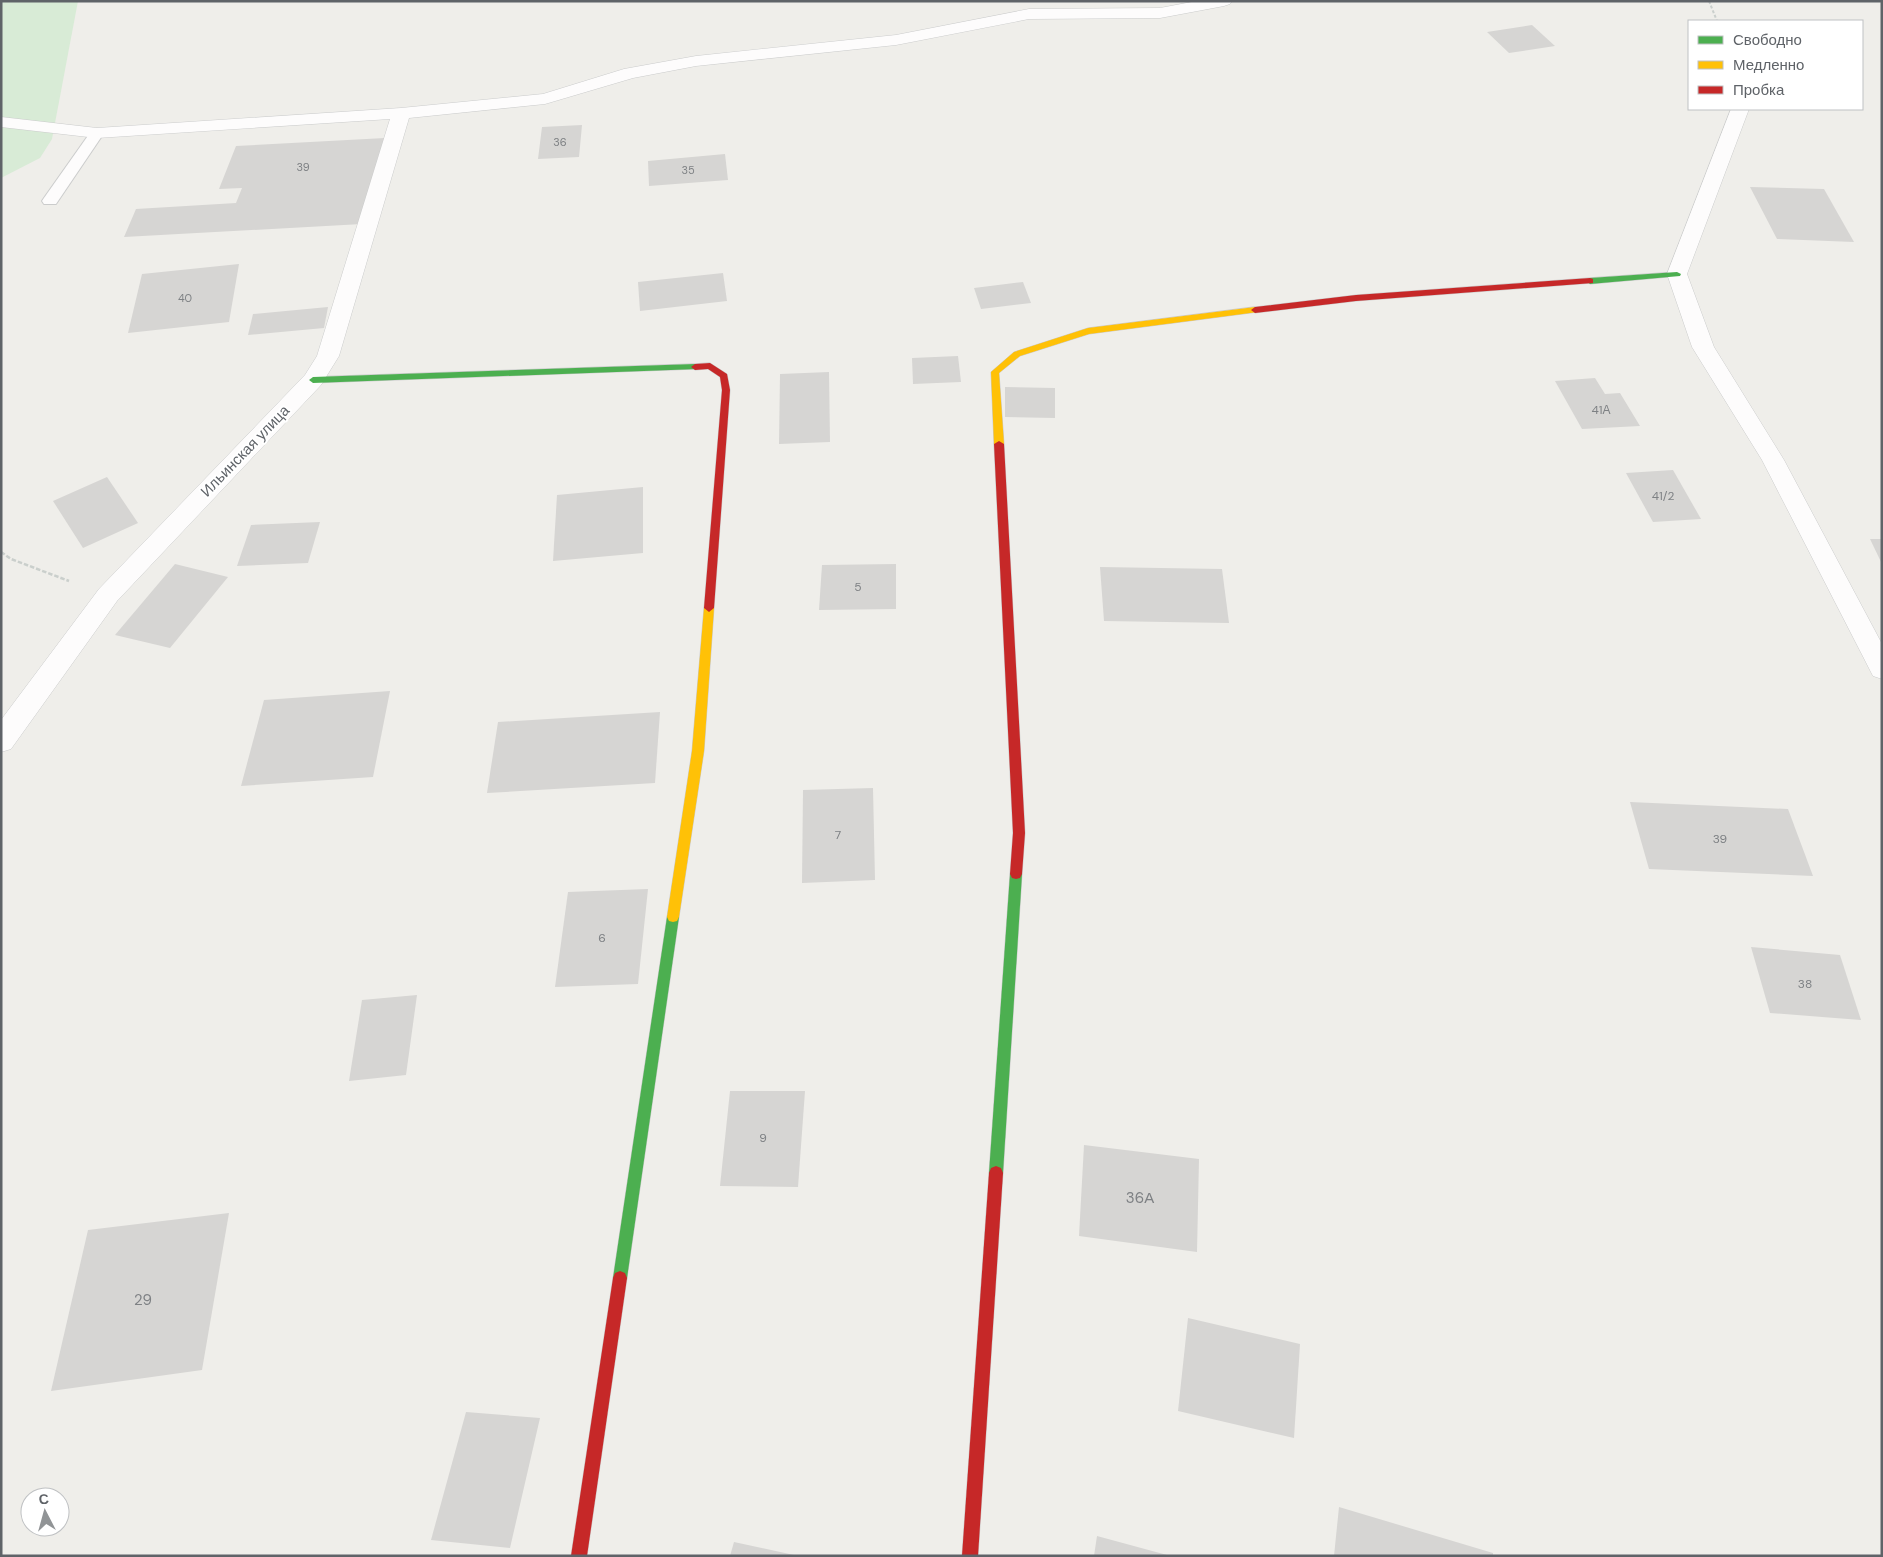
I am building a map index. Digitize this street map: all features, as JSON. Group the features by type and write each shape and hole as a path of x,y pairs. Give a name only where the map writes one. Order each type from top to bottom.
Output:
{"street":[{"path":"1,122 97,133 401,113 544,99 630,73 706,60 896,40 1029,14 1160,13 1224,1"},
{"path":"1740,110 1676,274 1703,347 1772,460 1882,669"},
{"name":"Ильинская улица","path":"1,741 108,595 313,380 328,356 401,113"},
{"path":"970,1556 1019,833 995,372 1017,354 1088,330 1356,298 1676,274"},
{"path":"313,380 710,366 724,376 726,390 698,751 580,1556"}],"lane":[{"path":"50,201 97,133"}],"path":[{"path":"1709,1 1717,20"},
{"path":"1,552 11,559 108,595"}],"green space":[{"path":"1,1 78,1 52,139 40,158 1,178"}],"building":[{"path":"1532,25 1555,46 1509,53 1487,32"},
{"path":"582,125 579,157 538,159 542,127"},
{"path":"385,138 362,224 124,237 136,209 236,203 242,188 219,189 236,146"},
{"path":"725,154 728,180 649,186 648,161"},
{"path":"1750,187 1824,189 1854,242 1777,239"},
{"path":"239,264 229,322 128,333 142,274"},
{"path":"723,273 727,301 640,311 638,282"},
{"path":"1023,282 1031,303 981,309 974,288"},
{"path":"328,307 324,328 248,335 253,314"},
{"path":"958,356 961,382 913,384 912,358"},
{"path":"829,372 830,442 779,444 780,374"},
{"path":"1595,378 1605,394 1620,393 1640,426 1582,429 1555,381"},
{"path":"1005,387 1055,388 1055,418 1005,417"},
{"path":"1673,470 1701,519 1653,522 1626,473"},
{"path":"107,477 138,523 83,548 53,501"},
{"path":"643,487 643,553 553,561 557,495"},
{"path":"320,522 308,563 237,566 251,525"},
{"path":"1870,539 1882,539 1882,564"},
{"path":"175,564 228,577 170,648 115,635"},
{"path":"896,564 896,609 819,610 822,565"},
{"path":"1100,567 1222,569 1229,623 1104,621"},
{"path":"390,691 373,777 241,786 264,700"},
{"path":"660,712 655,783 487,793 498,722"},
{"path":"873,788 875,880 802,883 803,790"},
{"path":"1630,802 1788,809 1813,876 1649,869"},
{"path":"648,889 638,984 555,987 568,892"},
{"path":"1751,947 1840,955 1861,1020 1770,1013"},
{"path":"417,995 406,1075 349,1081 362,1000"},
{"path":"730,1091 805,1091 798,1187 720,1186"},
{"path":"1084,1145 1199,1159 1197,1252 1079,1236"},
{"path":"229,1213 202,1370 51,1391 88,1230"},
{"path":"1188,1318 1300,1344 1294,1438 1178,1411"},
{"path":"466,1412 540,1418 510,1548 431,1540"},
{"path":"1339,1507 1493,1553 1493,1556 1334,1556"},
{"path":"1097,1536 1167,1555 1167,1556 1094,1556"},
{"path":"734,1542 794,1555 794,1556 730,1556"}],"traffic: fast":[{"path":"1590,281 1677,274"},
{"path":"313,380 695,367"},
{"path":"996,1173 1016,874"},
{"path":"620,1278 673,917"}],"traffic: slow":[{"path":"999,444 995,372 1017,354 1088,331 1255,310"},
{"path":"673,917 698,751 709,608"}],"traffic: jam":[{"path":"1255,310 1356,298 1590,281"},
{"path":"695,367 710,366 724,376 726,390 709,608"},
{"path":"999,444 1019,833 1016,874"},
{"path":"970,1556 996,1173"},
{"path":"579,1556 620,1278"}]}
